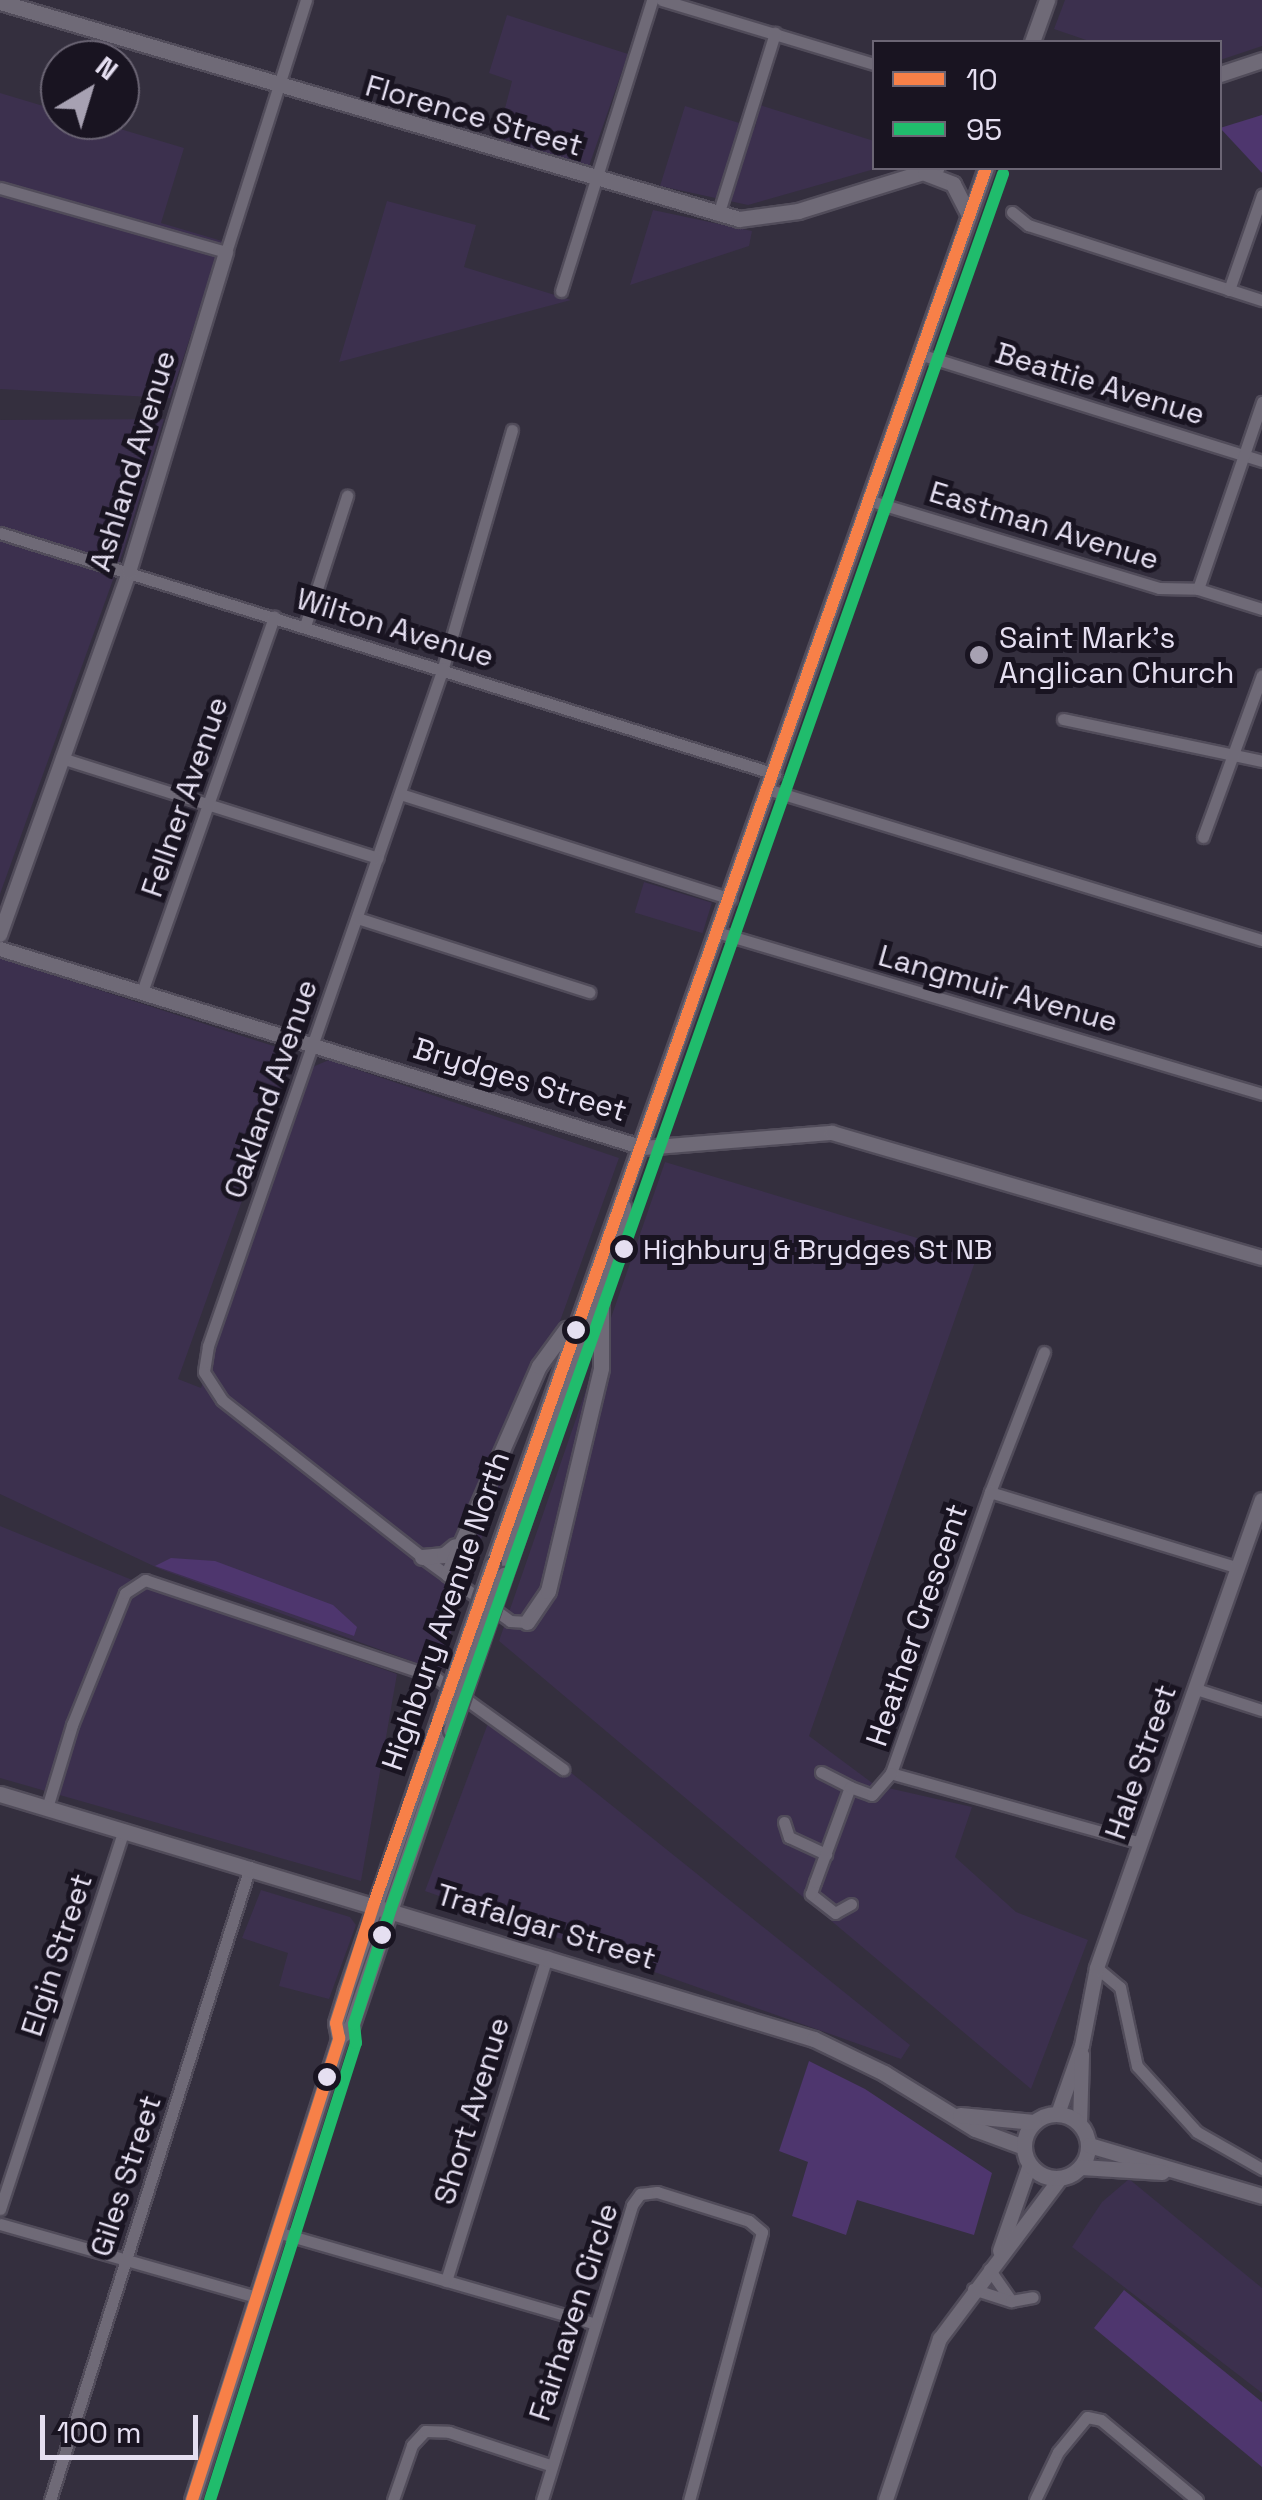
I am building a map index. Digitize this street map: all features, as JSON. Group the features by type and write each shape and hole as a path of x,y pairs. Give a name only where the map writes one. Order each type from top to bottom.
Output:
{"main road":[{"path":"1033,40 1048,0"},
{"name":"Florence Street","path":"0,2 279,88 740,220 798,210 929,170"},
{"path":"1222,73 1262,60"},
{"path":"929,170 953,184 969,215"},
{"name":"Highbury Avenue North","path":"498,1570 610,1219 623,1206 644,1148 985,170"},
{"name":"Highbury Avenue North","path":"338,2038 351,2027 392,1909 445,1725 626,1223 623,1206"},
{"path":"527,1622 548,1591 601,1368 601,1292"},
{"path":"448,1574 539,1366 577,1314"},
{"path":"422,1557 444,1555 458,1544"},
{"name":"Highbury Avenue North","path":"192,2500 338,2038 336,2023 374,1903 445,1725"},
{"name":"Trafalgar Street","path":"0,1794 374,1903 814,2039 946,2112 1024,2148"},
{"name":"Trafalgar Street","path":"946,2112 1034,2122"},
{"path":"1081,2168 1089,2145 1080,2124 1058,2114 1034,2122 1024,2148 1030,2165 1060,2179 1081,2168 1203,2177"},
{"path":"1089,2145 1262,2196"}],"street":[{"name":"Ashland Avenue","path":"0,935 129,572 306,0"},
{"path":"562,291 652,0"},
{"path":"662,0 872,63"},
{"path":"718,215 774,34"},
{"path":"0,188 226,252"},
{"path":"1229,290 1262,195"},
{"path":"1012,212 1028,225 1262,300"},
{"name":"Beattie Avenue","path":"922,355 1262,461"},
{"path":"1198,589 1262,402"},
{"name":"Oakland Avenue","path":"512,430 443,668 208,1346 204,1372 222,1400 422,1557 510,1621 527,1622"},
{"path":"305,626 346,496"},
{"name":"Eastman Avenue","path":"871,501 1159,588 1198,589 1262,609"},
{"name":"Wilton Avenue","path":"0,533 443,668 772,782 1262,940"},
{"name":"Fellner Avenue","path":"142,992 274,617"},
{"path":"1203,837 1262,675"},
{"path":"1063,719 1262,761"},
{"path":"61,758 378,858"},
{"path":"400,794 731,899"},
{"path":"357,918 589,992"},
{"name":"Langmuir Avenue","path":"720,933 1262,1094"},
{"name":"Brydges Street","path":"0,949 644,1148 832,1132 1262,1258"},
{"path":"990,1492 1044,1352"},
{"name":"Heather Crescent","path":"1142,1844 891,1773 990,1492 1238,1568"},
{"name":"Hale Street","path":"1058,2114 1082,2046 1097,1968 1262,1500"},
{"path":"47,1808 72,1725 125,1593 145,1580 435,1677 563,1769"},
{"path":"1196,1688 1262,1710"},
{"path":"821,1772 872,1796 891,1773"},
{"path":"850,1787 812,1894 836,1913 851,1904"},
{"path":"784,1822 789,1837 826,1854"},
{"name":"Elgin Street","path":"0,2209 124,1830"},
{"name":"Giles Street","path":"50,2500 250,1867"},
{"name":"Short Avenue","path":"446,2281 547,1956"},
{"path":"1097,1968 1120,1987 1137,2066 1198,2132 1262,2169"},
{"name":"Hale Street","path":"1080,2124 1082,2046"},
{"path":"1011,2301 992,2265 1030,2165"},
{"path":"886,2500 940,2340 972,2289 1060,2179"},
{"name":"Fairhaven Circle","path":"393,2500 412,2445 425,2430 449,2432 550,2466 640,2194 658,2192 749,2221 762,2232 689,2500"},
{"path":"0,2224 256,2297"},
{"path":"277,2232 595,2324"},
{"path":"972,2289 1011,2301 1034,2298"},
{"path":"1035,2500 1058,2452 1088,2417 1101,2420 1197,2500"},
{"path":"542,2500 550,2466"}],"shaded area":[{"path":"1065,0 1262,0 1262,46 1222,59 1222,40 1086,40 1054,29"},
{"path":"507,15 628,54 589,166 497,140 512,81 489,73"},
{"path":"0,93 40,105 40,140 140,140 140,135 184,148 161,223 222,241 170,398 0,389"},
{"path":"760,105 872,140 872,170 748,205 660,186 685,106 755,128"},
{"path":"1262,115 1262,173 1222,130"},
{"path":"387,201 476,225 464,267 571,300 339,362"},
{"path":"653,210 752,231 749,246 630,285"},
{"path":"164,419 124,549 0,894 0,420"},
{"path":"644,882 712,903 703,933 635,913"},
{"path":"0,958 295,1053 178,1379 201,1388 310,1068 329,1060 619,1158 461,1595 441,1672 160,1569 0,1494"},
{"path":"665,1162 977,1256 809,1736 875,1785 972,1807 955,1857 1016,1912 1088,1940 1031,2089 499,1641"},
{"path":"0,1526 164,1593 397,1674 361,1881 0,1778"},
{"path":"171,1558 215,1561 333,1605 357,1627 354,1636 155,1566"},
{"path":"493,1710 910,2045 901,2059 425,1891"},
{"path":"261,1890 350,1917 356,1925 329,1999 279,1986 288,1953 242,1938"},
{"path":"809,2061 865,2089 992,2173 974,2235 857,2200 846,2235 792,2216 808,2162 779,2151"},
{"path":"1129,2179 1262,2288 1262,2393 1072,2247 1102,2202"},
{"path":"1124,2290 1262,2402 1262,2467 1094,2328"}],"transit line":[{"name":"10","path":"192,2500 339,2038 336,2023 374,1903 985,170"},
{"name":"95","path":"210,2500 356,2043 354,2024 391,1908 1003,174"}],"place":[{"name":"Saint Mark's Anglican Church","path":"979,655"},
{"name":"Highbury & Brydges St NB","path":"624,1249"}]}
